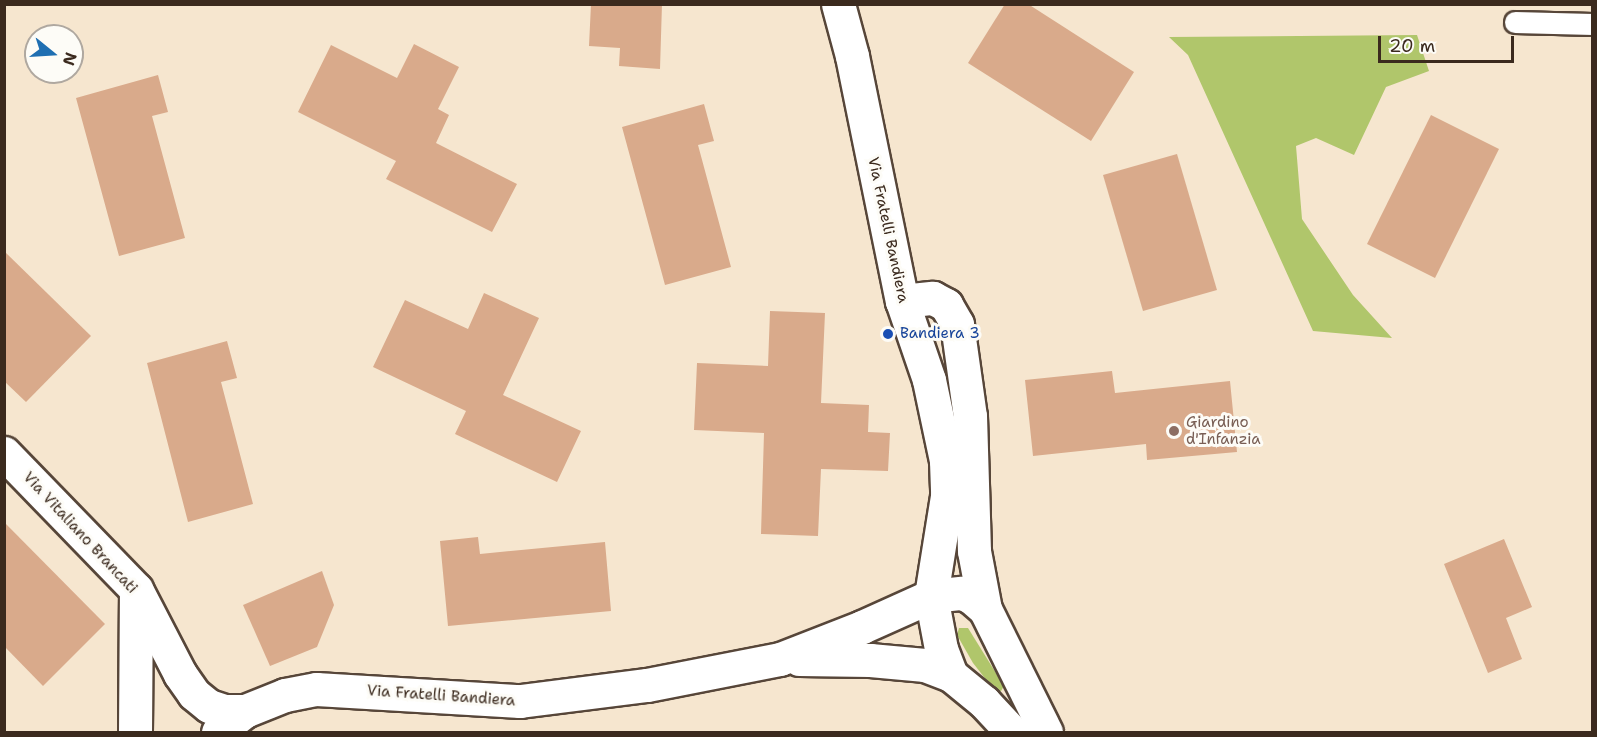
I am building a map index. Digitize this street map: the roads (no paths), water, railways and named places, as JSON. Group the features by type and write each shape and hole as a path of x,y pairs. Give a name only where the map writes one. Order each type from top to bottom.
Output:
{"street":[{"name":"Via Fratelli Bandiera","path":"838,4 852,56 902,301 929,380 946,461 947,496 931,596 941,649 951,675"},
{"path":"902,301 933,298 946,305 957,324 970,416 974,551 985,609 1046,732"},
{"name":"Via Vitaliano Brancati","path":"4,453 136,589 180,674 195,694 209,706 224,711 245,711"},
{"path":"135,732 136,589"},
{"path":"780,659 862,627 931,596 962,593 971,597 985,609"},
{"name":"Via Fratelli Bandiera","path":"218,732 245,711 285,694 316,689 520,701 647,685 780,659"},
{"path":"780,659 902,661 925,665 951,675 984,702 1012,732"}],"lane":[{"path":"1515,22 1593,24"}],"place":[{"name":"Bandiera 3","path":"888,334"},
{"name":"Giardino d'Infanzia","path":"1174,431"}]}
